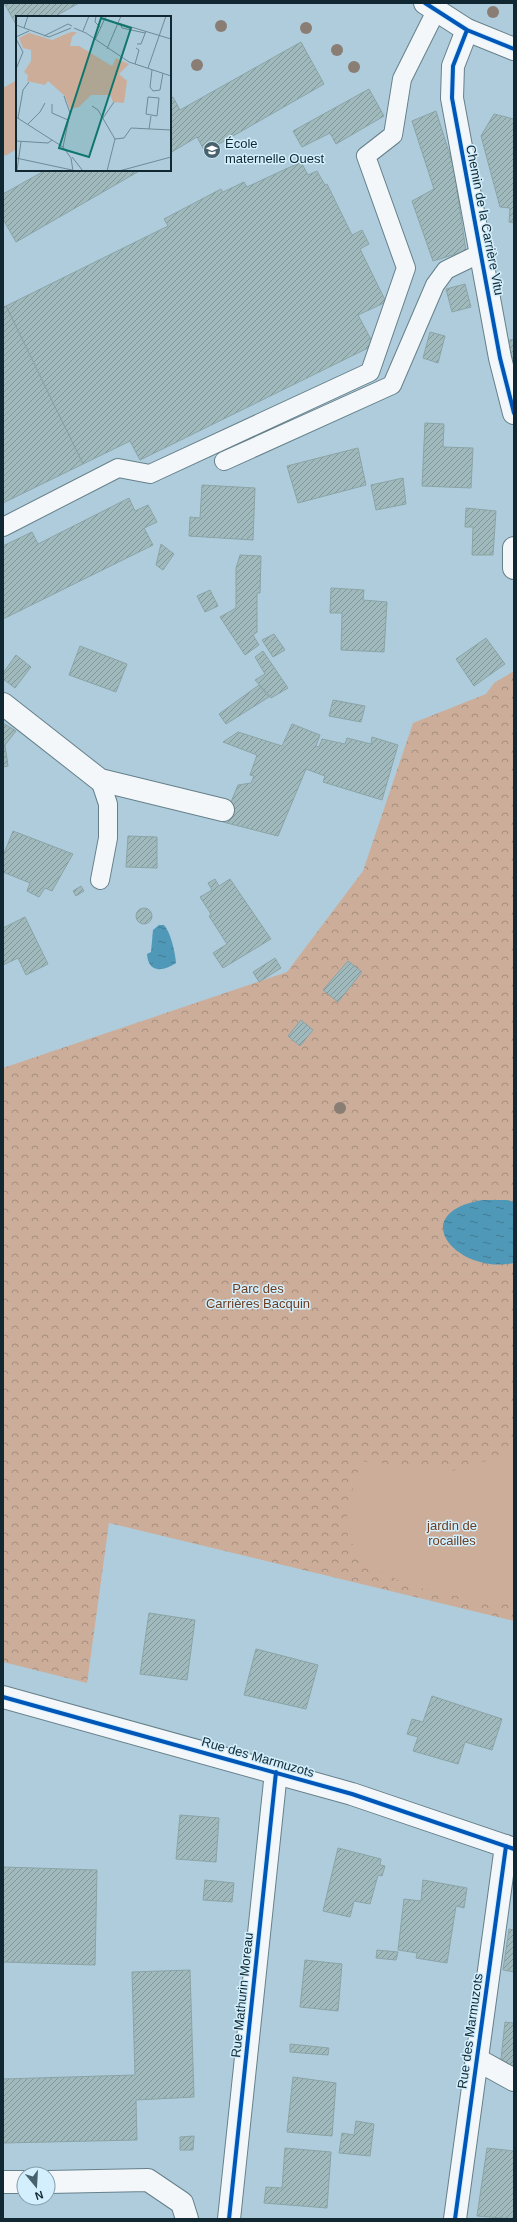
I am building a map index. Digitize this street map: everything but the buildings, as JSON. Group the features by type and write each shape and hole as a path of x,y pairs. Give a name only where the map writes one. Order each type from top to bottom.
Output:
{"street":[{"path":"430,7 467,30 514,49"},
{"name":"Chemin de la Carrière Vitu","path":"467,30 453,66 452,98 500,358 514,413"},
{"path":"514,548 514,568"},
{"path":"3,704 100,780 223,810"},
{"name":"Rue des Marmuzots","path":"3,1697 352,1794 510,1848 476,2059 455,2219"},
{"name":"Rue Mathurin Moreau","path":"229,2219 276,1772"},
{"name":"Rue des Marmuzots","path":"476,2059 514,2080"},
{"path":"56,2182 148,2180 182,2203 187,2219"},
{"path":"3,2182 16,2182"}],"lane":[{"path":"3,527 118,468 150,474 370,372 406,268 366,156 393,135 402,79 430,7"},
{"name":"Chemin de la Carrière Vitu","path":"224,461 392,385 435,285 446,270 481,253"},
{"path":"100,780 108,804 108,838 100,880"}],"green space":[{"path":"16,81 16,150 5,156 3,152 3,88"},
{"name":"Parc des Carrières Bacquin","path":"514,671 514,1621 109,1523 87,1683 3,1662 3,1068 287,972 363,871 413,723 486,694 494,683"},
{"name":"jardin de rocailles","path":"514,1449 514,1602 483,1602 407,1585 368,1564 348,1538 347,1509 361,1461 452,1471 478,1464"}],"water":[{"path":"159,925 164,925 169,933 174,948 176,963 166,968 157,969 150,965 147,954 151,952 153,930"},
{"path":"482,1200 507,1200 514,1202 514,1263 493,1264 474,1260 459,1252 448,1241 443,1229 446,1217 459,1207"}],"cycle path":[{"path":"425,3 467,30 514,49"},
{"path":"467,30 453,66 452,98 500,358 514,413"},
{"path":"3,1697 352,1794 514,1849"},
{"path":"229,2219 276,1772"},
{"path":"455,2219 506,1846"}],"place":[{"name":"École maternelle Ouest","path":"212,150"}]}
